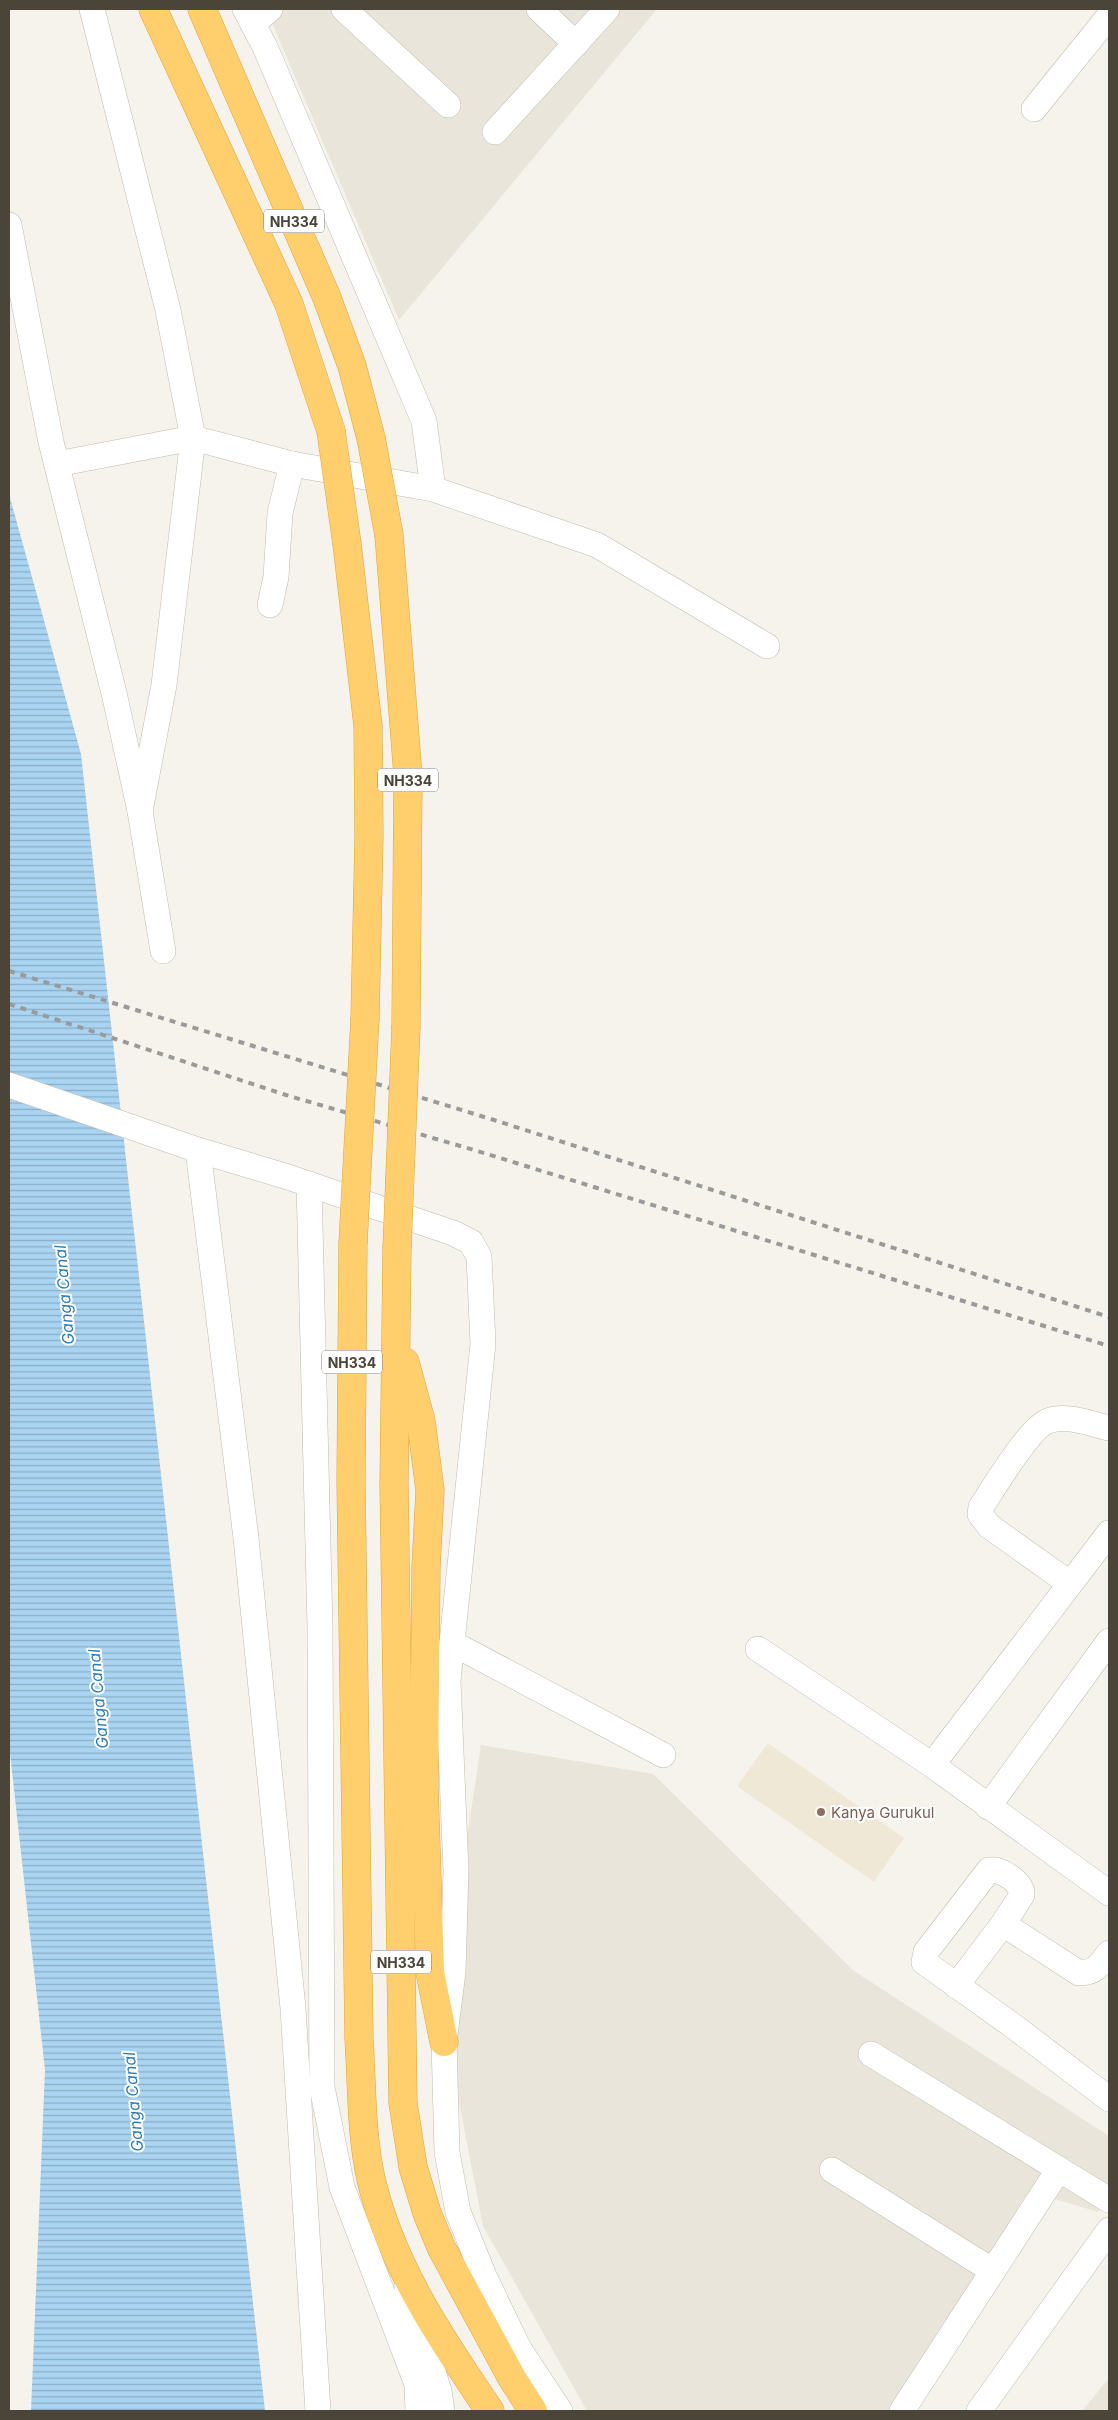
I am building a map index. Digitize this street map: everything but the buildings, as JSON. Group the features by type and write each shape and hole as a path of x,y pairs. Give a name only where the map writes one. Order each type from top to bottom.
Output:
{"highway":[{"name":"NH334","path":"153,9 289,304 331,431 348,544 368,726 369,836 365,1018 353,1243 351,1481 360,2049 371,2177 380,2209 401,2267 456,2361 490,2411"},
{"name":"NH334","path":"202,9 327,298 352,366 371,438 389,535 408,776 406,1026 397,1248 394,1483 403,2103 413,2167 427,2213 441,2247 512,2378 533,2411"},
{"path":"396,1327 421,1422 430,1490 426,1567 424,1786 430,1972 444,2042"}],"street":[{"path":"92,9 168,310 193,438 164,685 140,811"},
{"path":"344,9 448,105"},
{"path":"539,9 576,44"},
{"path":"495,132 607,9"},
{"path":"256,14 264,46 424,421 433,489"},
{"path":"1034,109 1109,16"},
{"path":"9,225 57,464 114,693 140,811 163,951"},
{"path":"57,464 193,438 292,464 433,489 597,545 767,646"},
{"path":"270,605 276,577 280,513 292,464"},
{"path":"9,1085 453,1233 471,1242 479,1257 483,1344 448,1681 456,1870 453,1972 444,2042 447,2152 458,2212 484,2276 519,2348 560,2411"},
{"path":"189,1146 246,1538 294,2008 318,2411"},
{"path":"309,1184 320,1627 322,2088 342,2188 417,2384 418,2411"},
{"path":"1069,1584 989,1526 980,1514 981,1507 1004,1472 1038,1427 1047,1421 1067,1419 1109,1428"},
{"path":"932,1765 1109,1533"},
{"path":"988,1807 1109,1640"},
{"path":"452,1643 662,1756"},
{"path":"758,1649 932,1765 1109,1893"},
{"path":"956,1986 1022,1896 1021,1887 995,1869 989,1870 924,1955 927,1966 1016,2028 1109,2099"},
{"path":"1003,1924 1079,1973 1091,1973 1098,1968 1109,1953"},
{"path":"871,2054 1109,2200"},
{"path":"902,2411 1059,2169"},
{"path":"832,2170 993,2271"},
{"path":"979,2411 1109,2230"},
{"path":"401,2267 414,2316 439,2391 442,2411"}],"shaded area":[{"path":"266,9 657,9 399,320"},
{"name":"Kanya Gurukul","path":"768,1743 904,1838 874,1882 737,1786"},
{"path":"481,1745 653,1774 854,1971 1109,2136 1109,2192 1098,2212 1048,2197 908,2411 587,2411 483,2226 441,2009"},
{"path":"1109,2378 1109,2411 1082,2411"}],"water":[{"name":"Ganga Canal","path":"9,494 81,754 265,2411 31,2411 45,2070 9,1744"}],"railway":[{"path":"9,971 494,1120 1109,1317"},
{"path":"9,1004 286,1095 474,1150 1109,1346"}],"place":[{"name":"Kanya Gurukul","path":"821,1812"}]}
